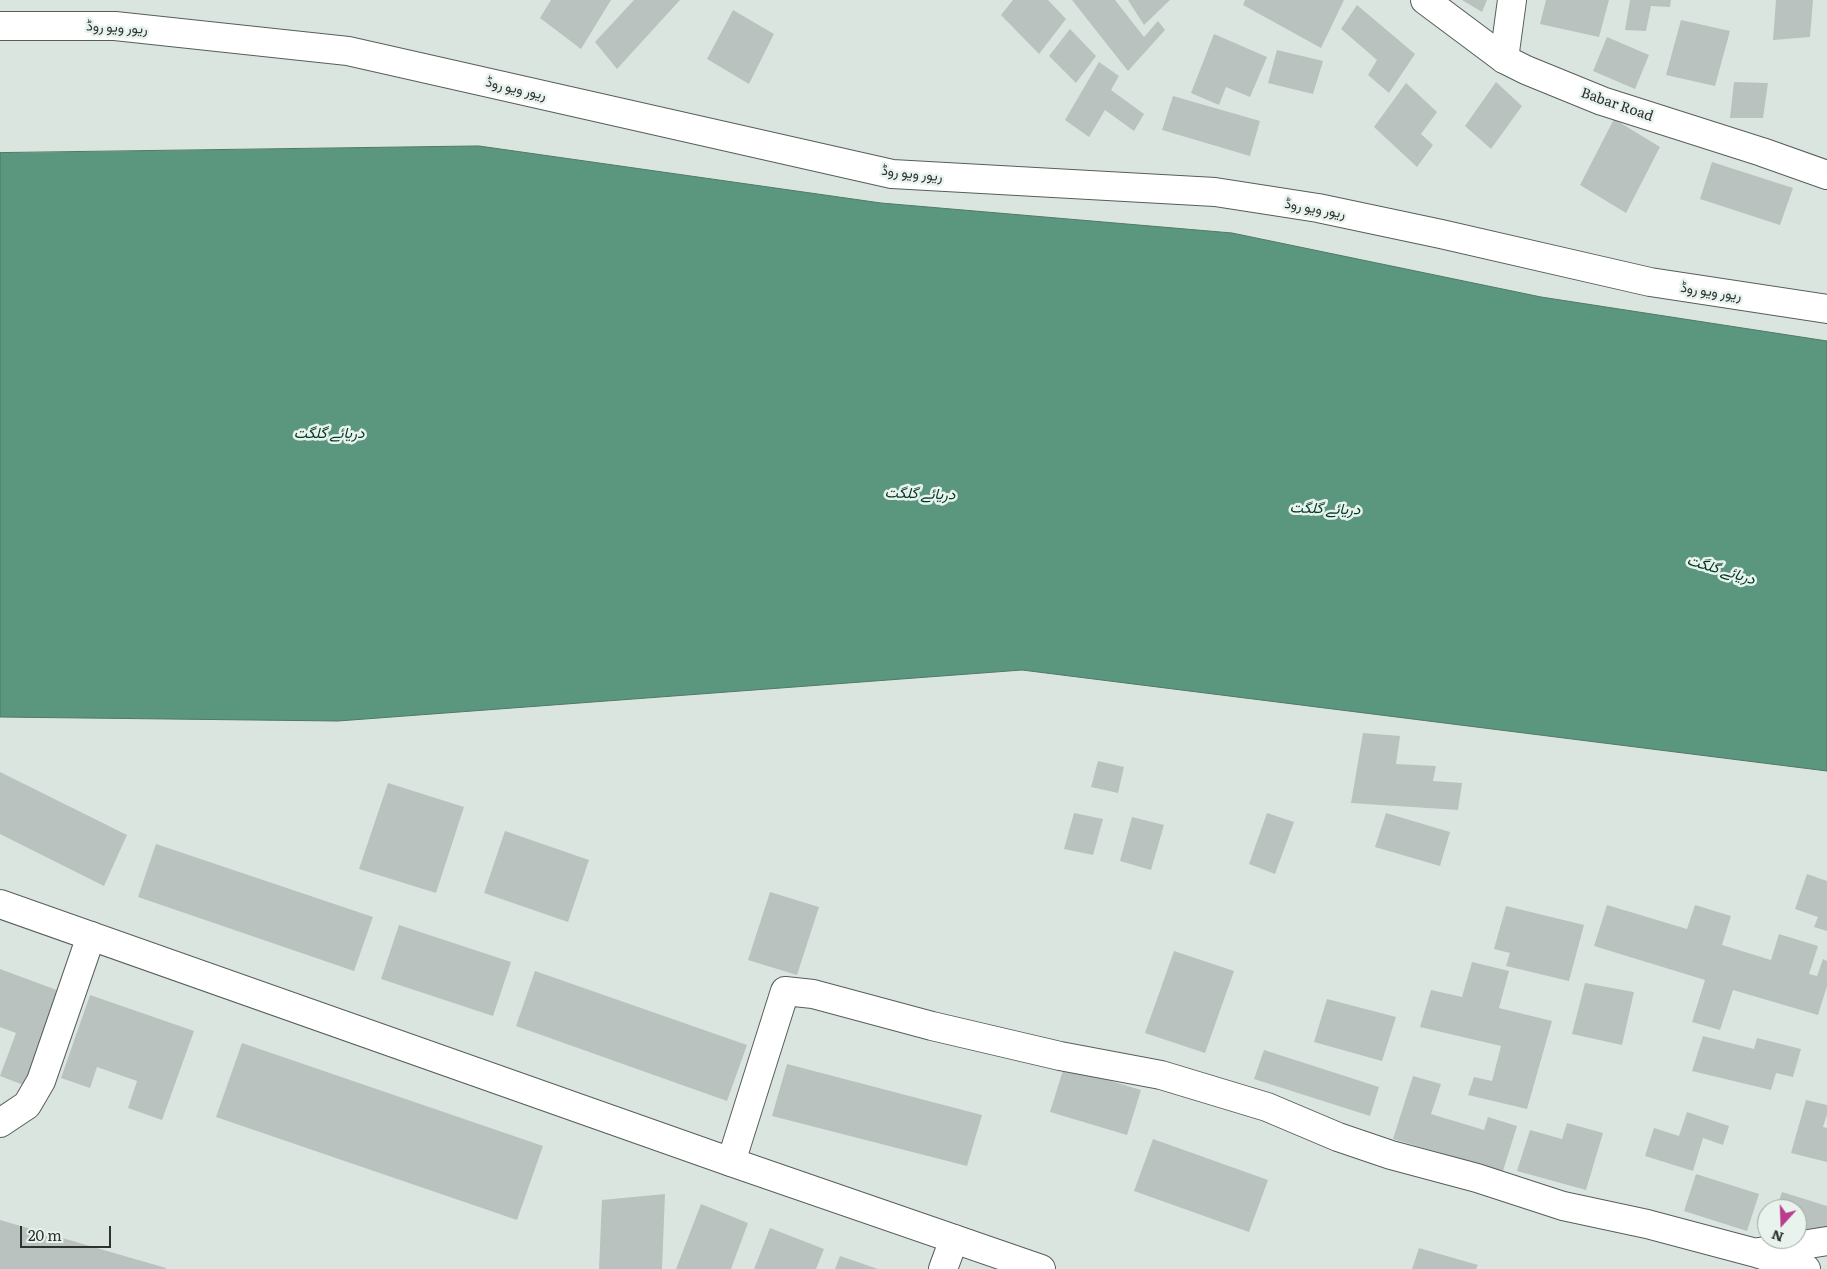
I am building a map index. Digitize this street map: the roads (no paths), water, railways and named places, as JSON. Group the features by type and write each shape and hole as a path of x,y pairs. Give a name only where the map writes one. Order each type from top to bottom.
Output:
{"main road":[{"name":"Babar Road","path":"1425,0 1504,58 1526,70 1602,101 1762,152 1827,175"},
{"path":"1504,58 1512,0"},
{"name":"ریور ویو روڈ","path":"0,26 115,26 348,51 892,174 1215,192 1318,208 1650,282 1827,309"},
{"path":"0,904 731,1162 1041,1269"},
{"path":"0,1123 27,1106 41,1081 91,936"},
{"path":"731,1162 785,991 813,994 932,1026 1060,1056 1161,1075 1267,1107 1338,1137 1391,1155 1478,1178 1563,1206 1647,1224 1756,1253 1806,1269"},
{"path":"943,1269 954,1239"},
{"path":"1756,1253 1827,1241"}],"water":[{"name":"دریائے گلگت","path":"479,146 881,203 1232,233 1541,297 1827,341 1827,771 1022,670 338,721 0,717 0,153"}]}
